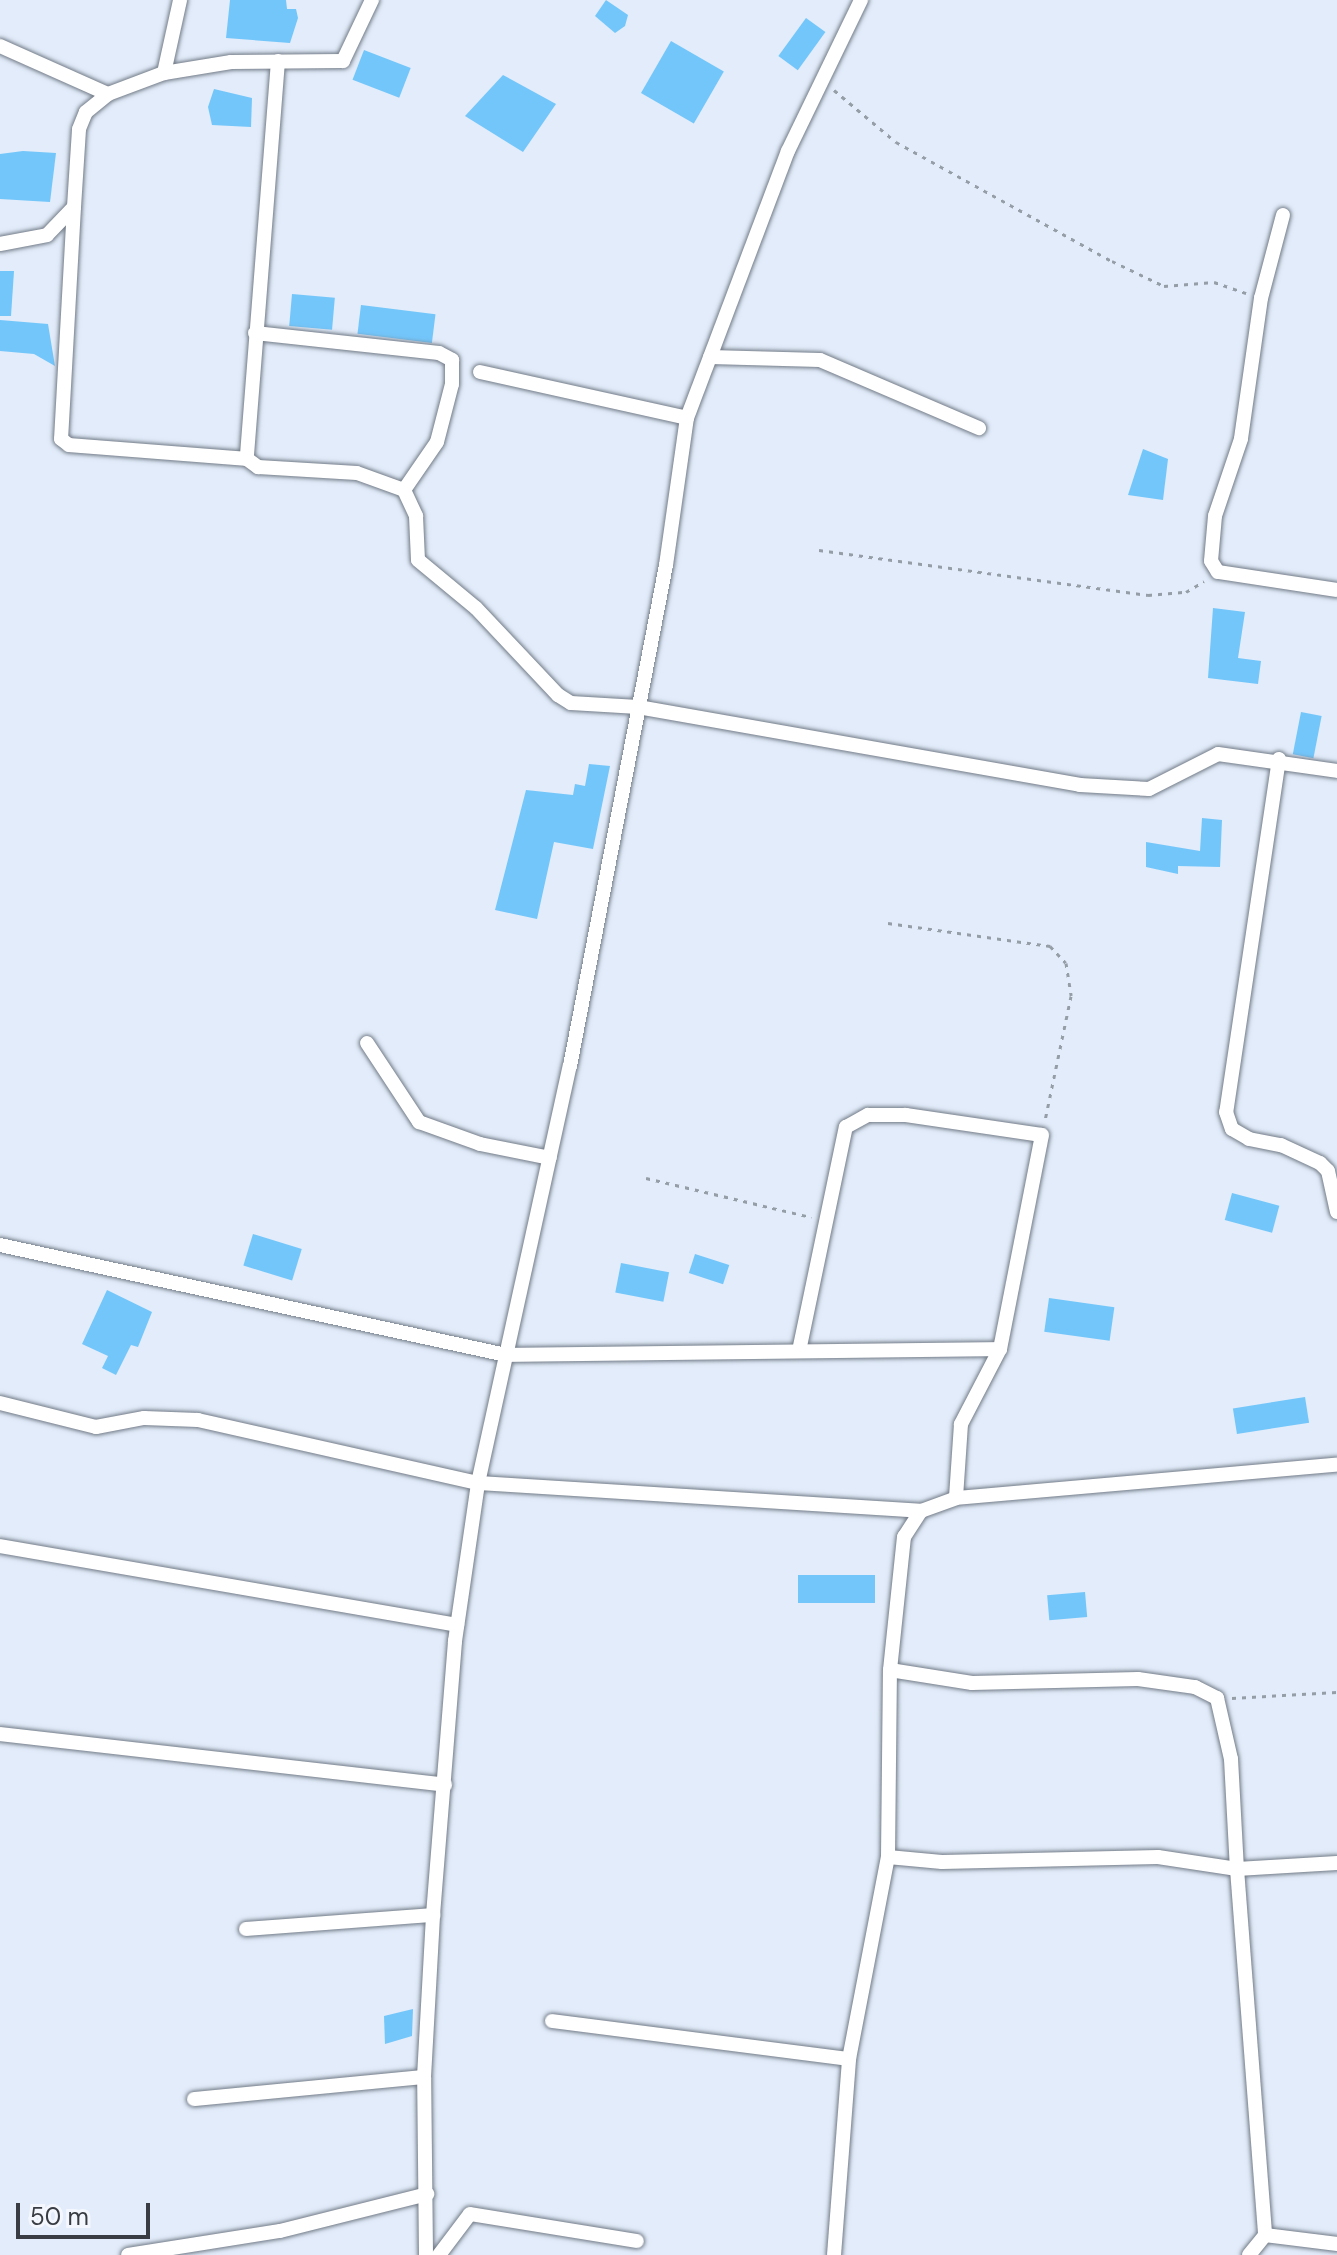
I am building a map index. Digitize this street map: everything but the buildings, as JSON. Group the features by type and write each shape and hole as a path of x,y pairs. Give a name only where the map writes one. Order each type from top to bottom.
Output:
{"street":[{"path":"164,73 180,0"},
{"path":"372,0 343,61 278,61 164,73 108,94 86,112 79,129 61,439 69,445 247,459 258,467 357,473 404,490 416,516 418,560 476,608 558,695 571,703 638,707 1080,785 1149,789 1218,754 1279,759 1337,771"},
{"path":"426,2255 424,2077 433,1915 457,1625 478,1483 550,1158 683,466 687,418 788,151 861,0"},
{"path":"0,46 108,94"},
{"path":"247,459 278,61"},
{"path":"0,244 47,235 74,207"},
{"path":"1283,215 1261,298 1241,439 1215,516 1211,561 1218,572 1337,590"},
{"path":"255,333 439,353 452,360 452,384 437,442 404,490"},
{"path":"710,357 820,360 979,428"},
{"path":"480,372 687,418"},
{"path":"1279,759 1226,1112 1232,1129 1240,1134 1281,1145 1320,1163 1328,1171 1337,1212"},
{"path":"367,1043 419,1122 480,1144 550,1158"},
{"path":"799,1351 846,1127 868,1115 906,1115 1042,1135 1000,1349 961,1424 956,1498"},
{"path":"0,1245 506,1355 1000,1349"},
{"path":"0,1403 96,1427 144,1418 198,1420 478,1483 921,1511 956,1498 1337,1465"},
{"path":"834,2255 849,2059 888,1857 890,1670 904,1537 921,1511"},
{"path":"0,1546 457,1625"},
{"path":"890,1670 972,1683 1138,1679 1195,1687 1217,1698 1231,1759 1265,2235 1249,2255"},
{"path":"0,1734 445,1785"},
{"path":"888,1857 942,1862 1158,1857 1237,1869 1337,1863"},
{"path":"246,1929 433,1915"},
{"path":"552,2021 849,2059"},
{"path":"194,2099 424,2077"},
{"path":"128,2255 190,2241 280,2231 427,2194"},
{"path":"439,2255 470,2214 637,2241"},
{"path":"1265,2235 1337,2244"}],"path":[{"path":"822,80 896,142 1112,261 1164,286 1214,282 1261,298"},
{"path":"819,550 1148,595 1186,592 1218,572"},
{"path":"888,923 1050,946 1066,963 1071,996 1042,1135"},
{"path":"646,1178 826,1221"},
{"path":"1217,1698 1337,1692"}]}
